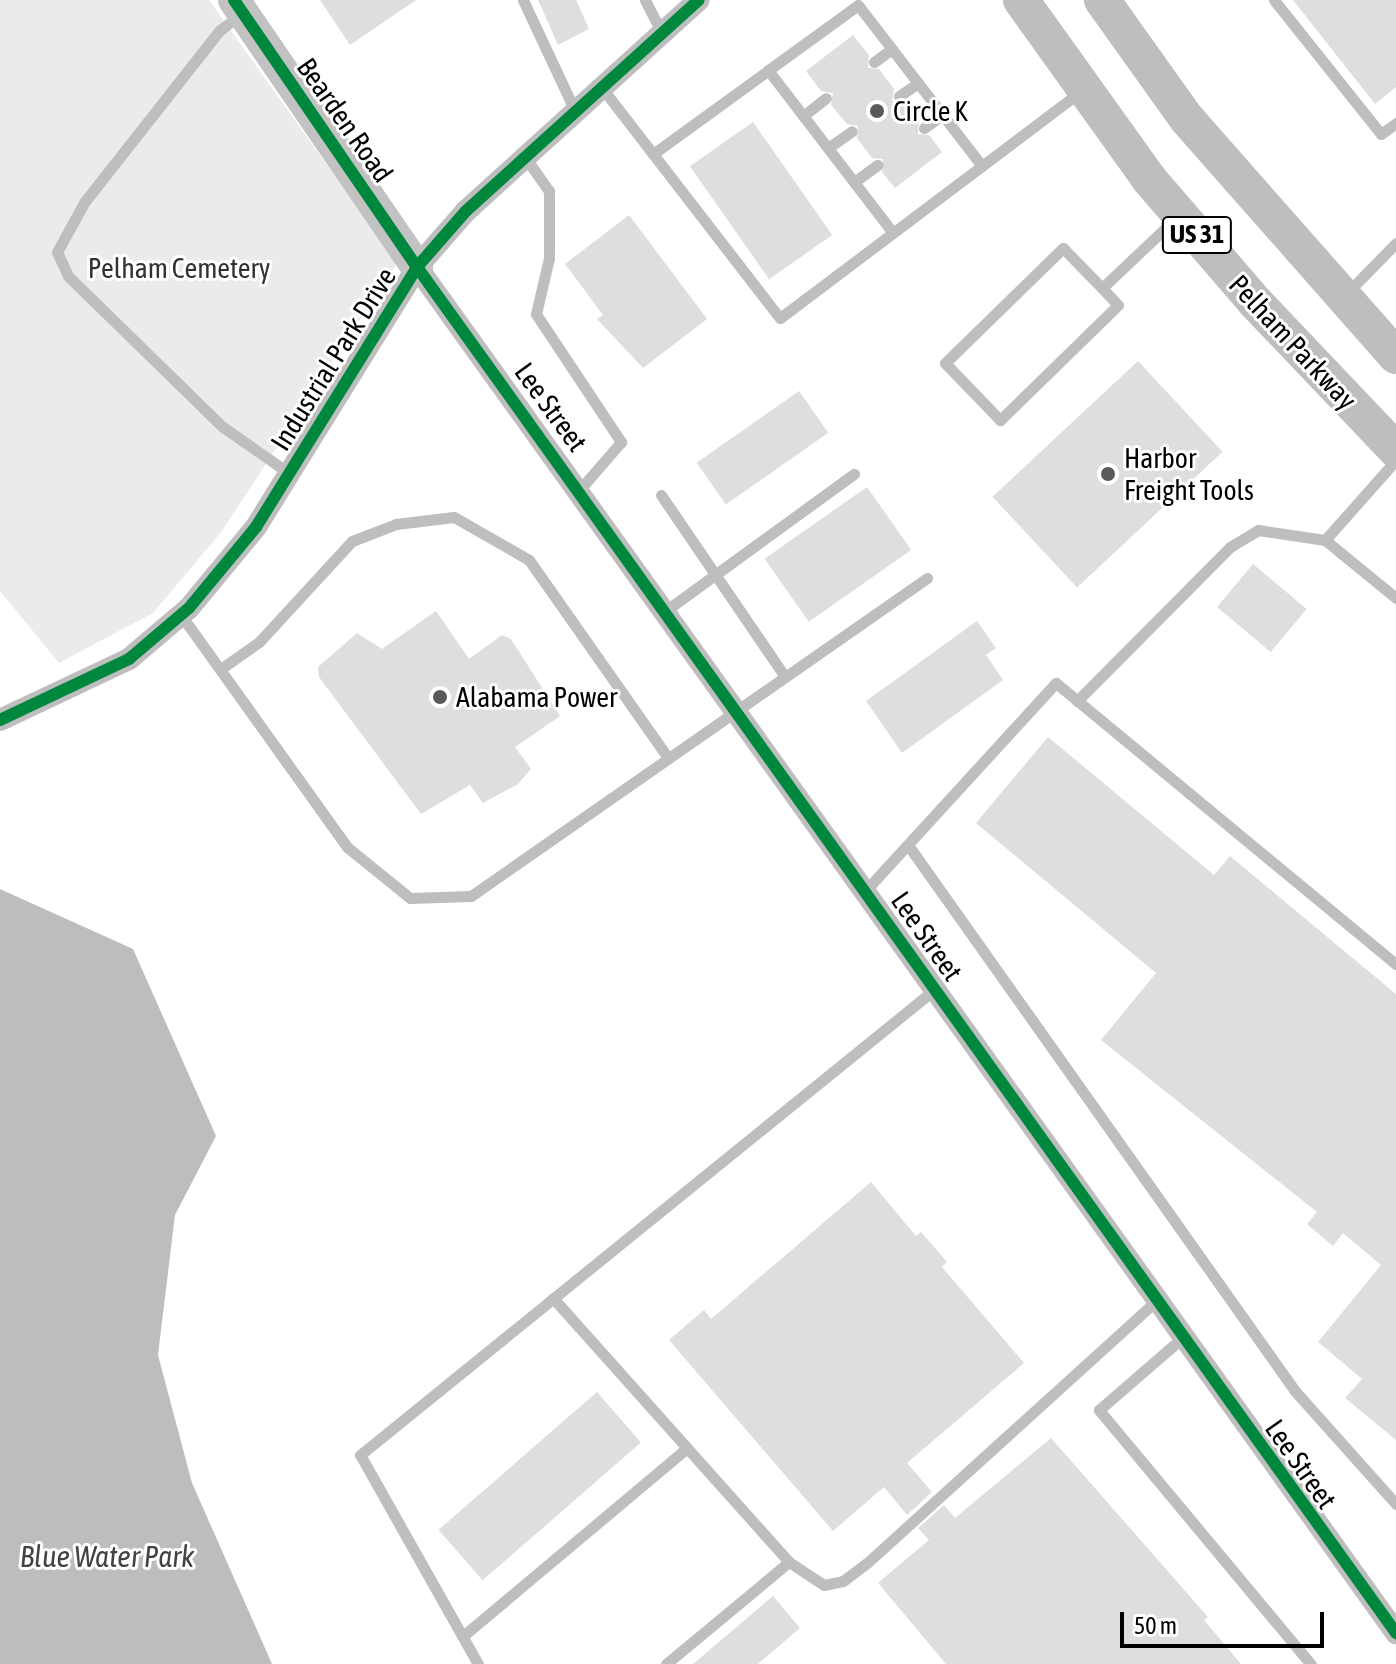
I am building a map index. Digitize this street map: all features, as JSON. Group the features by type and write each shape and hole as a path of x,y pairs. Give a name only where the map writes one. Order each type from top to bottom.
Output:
{"main road":[{"name":"Pelham Parkway","path":"1021,0 1083,90 1180,215 1396,450"},
{"name":"US 31","path":"1102,0 1187,119 1396,356"}],"street":[{"name":"Industrial Park Drive","path":"0,720 129,659 181,615 226,568 290,474 417,267 525,156 699,0"},
{"name":"Bearden Road","path":"238,6 417,267"},
{"name":"Lee Street","path":"417,267 740,708 1182,1338 1392,1620"}],"lane":[{"path":"523,0 575,111"},
{"path":"645,0 662,34"},
{"path":"1274,0 1381,134 1396,123"},
{"path":"653,154 858,5 982,166"},
{"path":"238,6 85,201 57,252 68,276 223,427 290,474"},
{"path":"874,62 892,49"},
{"path":"768,70 893,233"},
{"path":"899,96 918,83"},
{"path":"602,88 780,318 1083,90"},
{"path":"803,116 826,98"},
{"path":"924,128 942,115"},
{"path":"828,148 852,131"},
{"path":"525,156 549,191 549,258 536,314 621,442 581,488"},
{"path":"854,182 877,165"},
{"path":"1102,288 1180,215"},
{"path":"1343,298 1396,243"},
{"path":"1063,248 1102,288 1118,305 1000,420 945,363 1063,248"},
{"path":"1325,540 1396,460"},
{"path":"668,609 854,474"},
{"path":"661,495 785,677"},
{"path":"222,668 259,642 352,541 396,524 454,517 529,560 667,756"},
{"path":"1077,701 1230,547 1258,530 1325,540 1396,598"},
{"path":"181,615 222,668 347,847 410,898 471,896 667,756 927,578"},
{"path":"866,890 1056,683 1396,964"},
{"path":"908,845 1286,1378 1396,1504"},
{"path":"478,1664 360,1455 935,989"},
{"path":"553,1298 789,1562 807,1580 824,1585 843,1581 1156,1301"},
{"path":"1182,1338 1099,1410 1311,1664"},
{"path":"463,1636 687,1448"},
{"path":"666,1664 789,1562"}],"green space":[{"name":"Pelham Cemetery","path":"0,0 209,0 397,263 222,531 153,613 59,663 0,591"}],"water":[{"name":"Blue Water Park","path":"0,889 133,949 216,1136 175,1215 158,1355 192,1483 272,1664 0,1664"}],"building":[{"path":"320,0 416,0 350,45"},
{"path":"538,0 576,0 589,29 558,45"},
{"path":"1293,0 1396,0 1396,87 1375,104"},
{"path":"853,35 869,55 868,68 879,69 894,89 892,101 904,103 919,121 918,134 929,135 942,152 895,188 882,172 883,159 872,158 857,138 858,126 847,124 831,105 833,93 821,91 806,71"},
{"path":"753,122 832,235 769,279 690,166"},
{"path":"629,215 707,319 643,368 597,319 603,315 565,264"},
{"name":"Harbor Freight Tools","path":"1138,361 1223,452 1077,587 992,497"},
{"path":"799,391 828,433 726,504 697,463"},
{"path":"867,487 911,550 809,622 765,559"},
{"path":"1253,564 1307,609 1271,652 1217,607"},
{"name":"Alabama Power","path":"436,611 469,659 502,635 511,639 560,716 515,747 531,769 518,784 483,803 470,785 421,814 319,677 318,667 357,633 382,649"},
{"path":"977,621 996,648 986,655 1003,680 902,753 866,701"},
{"path":"1048,737 1214,875 1230,856 1396,994 1396,1440 1345,1398 1362,1379 1318,1342 1381,1265 1343,1233 1333,1246 1307,1224 1317,1212 1101,1040 1156,973 976,823"},
{"path":"871,1182 916,1236 921,1232 947,1262 942,1267 1024,1363 907,1463 932,1492 907,1515 884,1487 833,1531 669,1340 704,1310 711,1319"},
{"path":"597,1392 641,1443 482,1580 439,1530"},
{"path":"1051,1438 1208,1617 1204,1620 1241,1664 946,1664 878,1583 929,1540 918,1528 944,1505 955,1518"},
{"path":"773,1596 800,1628 758,1664 693,1664"}],"cycle path":[{"path":"234,0 417,267 1396,1633"},
{"path":"0,720 129,659 189,608 256,527 417,267 466,211 699,0"}],"place":[{"name":"Circle K","path":"877,111"},
{"name":"Harbor Freight Tools","path":"1108,474"},
{"name":"Alabama Power","path":"440,697"}]}
